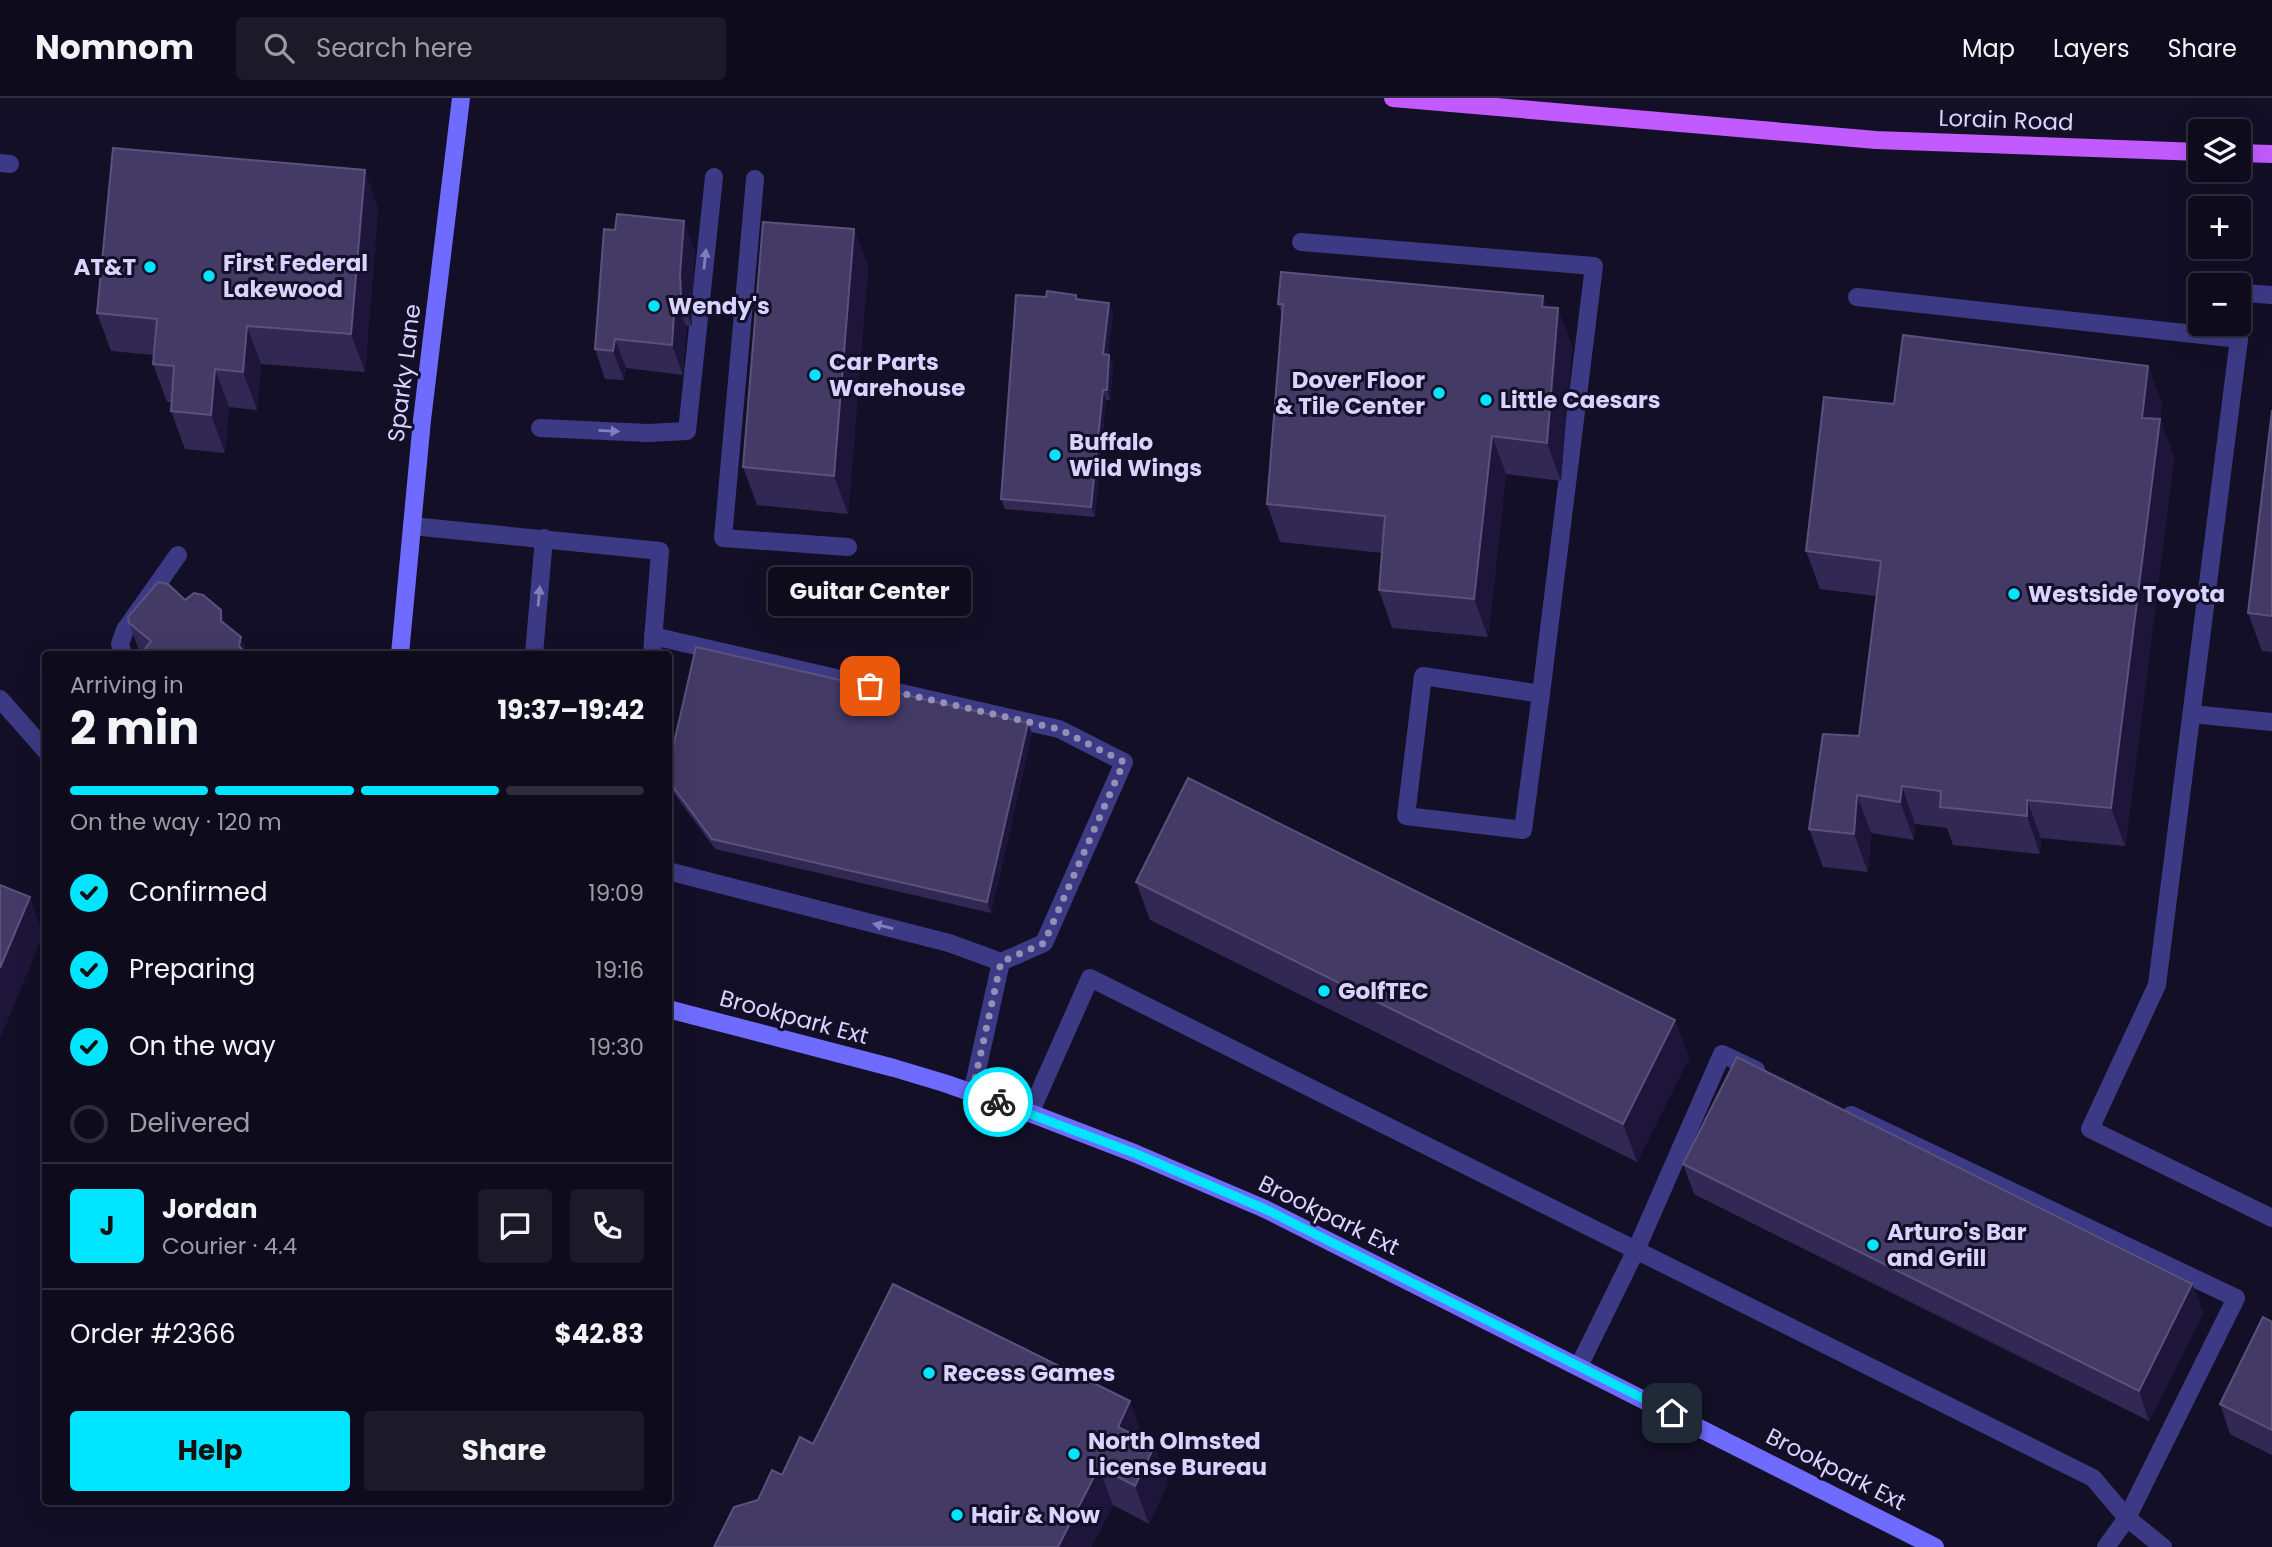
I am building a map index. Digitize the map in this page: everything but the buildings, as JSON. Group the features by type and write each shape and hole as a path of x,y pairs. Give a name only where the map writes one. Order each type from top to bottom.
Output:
{"main road":[{"name":"Lorain Road","path":"1393,98 1567,106 1875,140 2188,152"},
{"path":"2251,153 2272,154"}],"street":[{"name":"Sparky Lane","path":"400,651 461,98"},
{"path":"540,428 648,433 687,431 714,177"},
{"path":"755,179 723,538 848,547"},
{"path":"1301,242 1594,267 1541,694 1523,830 1406,816 1423,676 1541,694"},
{"path":"2272,295 2244,293 2157,985 2090,1129 2272,1218"},
{"path":"1857,297 2239,339"},
{"path":"412,526 660,551 652,645 1059,729 1124,762 1044,943 1001,962 949,943 672,872"},
{"path":"534,651 544,538"},
{"path":"122,651 120,644 125,631 178,555"},
{"path":"0,699 42,746"},
{"path":"2192,714 2272,722"},
{"path":"972,1093 1001,962"},
{"path":"1030,1113 1090,978 2093,1478 2127,1518 2163,1547"},
{"name":"Brookpark Ext","path":"672,1010 894,1068 1030,1113 1134,1153 1265,1209 1935,1547"},
{"path":"1578,1366 1636,1250 1722,1054 1771,1077"},
{"path":"1831,1105 2236,1298 2127,1518 2106,1547"}],"way so far":[{"path":"870,686 1059,729 1124,762 1044,943 1001,962 972,1093 998,1102"}],"place":[{"name":"AT&T","path":"150,267"},
{"name":"First Federal Lakewood","path":"209,276"},
{"name":"Wendy's","path":"654,306"},
{"name":"Car Parts Warehouse","path":"815,375"},
{"name":"Dover Floor & Tile Center","path":"1439,393"},
{"name":"Little Caesars","path":"1486,400"},
{"name":"Buffalo Wild Wings","path":"1055,455"},
{"name":"Westside Toyota","path":"2014,594"},
{"name":"Guitar Center","path":"870,686"},
{"name":"GolfTEC","path":"1324,991"},
{"name":"Arturo's Bar and Grill","path":"1873,1245"},
{"name":"Recess Games","path":"929,1373"},
{"name":"North Olmsted License Bureau","path":"1074,1454"},
{"name":"Hair & Now","path":"957,1515"}],"route":[{"path":"998,1102 1134,1153 1265,1209 1672,1413"}]}
